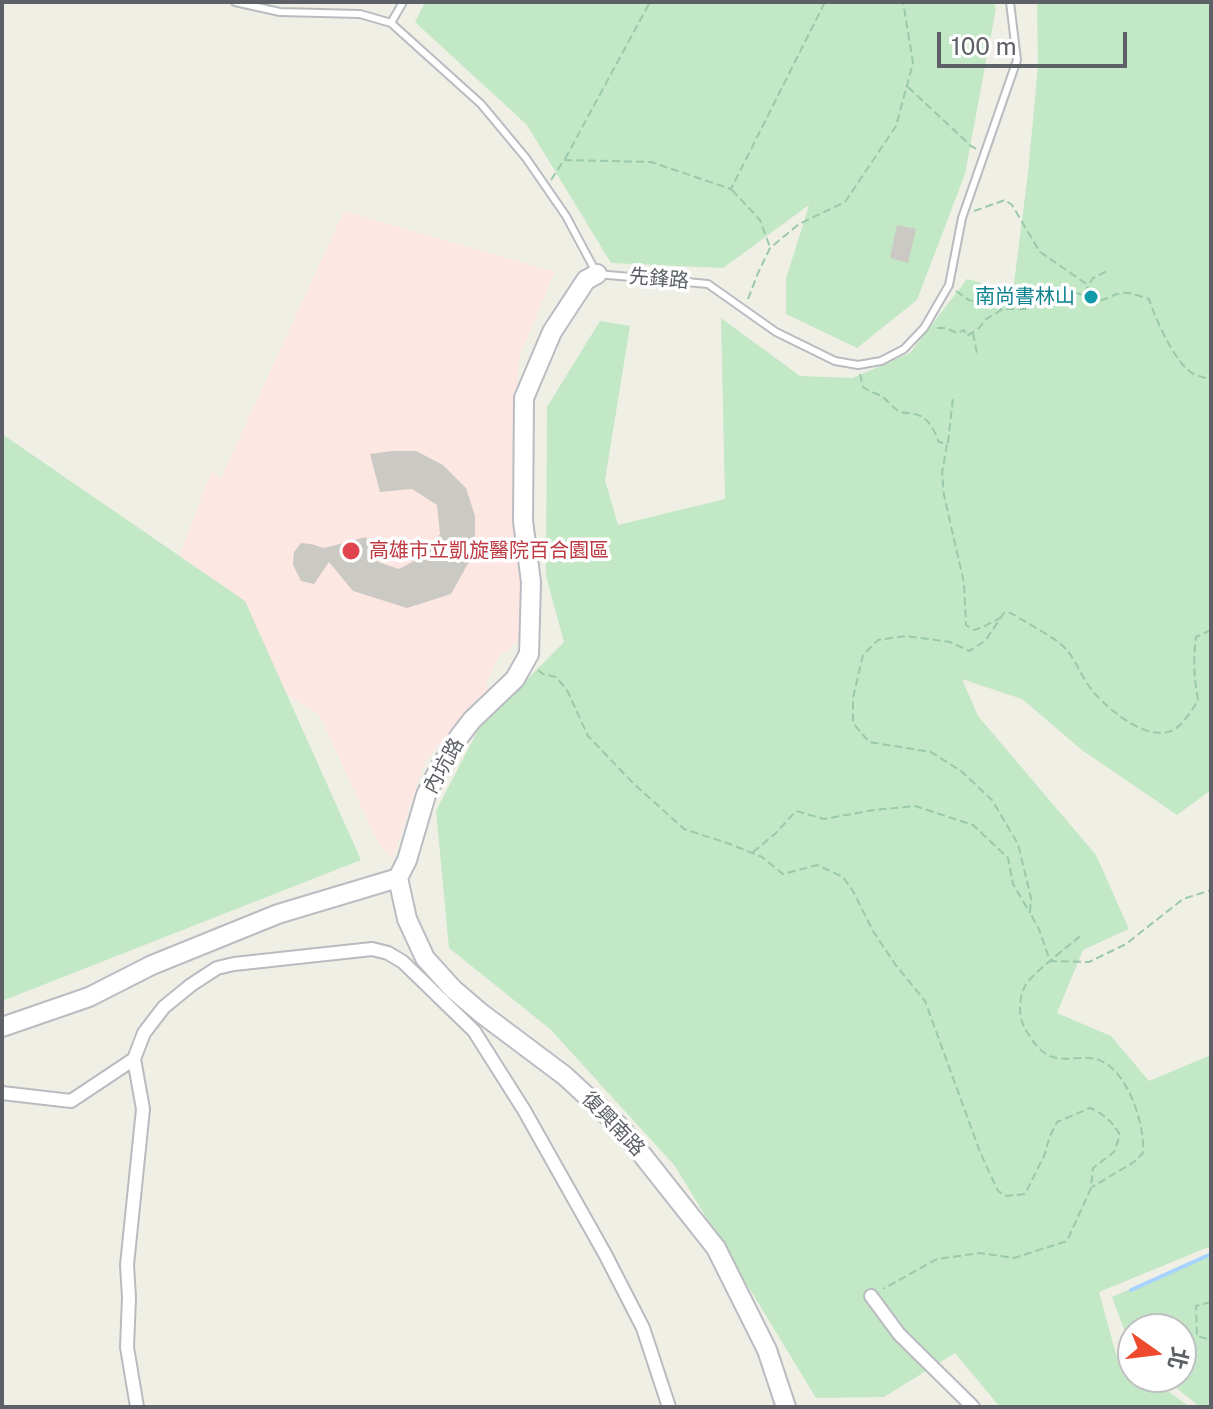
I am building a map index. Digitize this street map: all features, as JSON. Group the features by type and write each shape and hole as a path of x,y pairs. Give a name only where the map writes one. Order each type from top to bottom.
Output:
{"street":[{"name":"內坑路","path":"398,878 407,860 426,795 439,769 472,720 515,679 529,654 531,582 523,521 524,398 552,332 586,280 597,274"},
{"path":"2,1027 89,997 152,965 278,914 398,878"},
{"name":"復興南路","path":"398,878 407,919 425,958 453,989 565,1076 621,1128 716,1248 767,1350 786,1407"},
{"path":"137,1407 127,1347 127,1265 143,1109 134,1059 144,1033 164,1007 217,968 372,949 388,953 403,962 474,1031 524,1110 605,1254 643,1328 669,1407"},
{"path":"2,1093 71,1101 134,1059"},
{"path":"871,1296 899,1334 973,1407"}],"lane":[{"path":"235,2 280,12 360,14 391,23 481,104 526,158 566,216 597,274"},
{"path":"391,23 403,2"},
{"path":"858,365 881,361 904,349 924,328 949,285 962,218 1017,60 1010,2"},
{"name":"先鋒路","path":"597,274 708,284 776,332 835,361 858,365"}],"path":[{"path":"546,188 650,2"},
{"path":"731,189 825,2"},
{"path":"744,309 770,248 799,224 845,202 896,126 913,63 903,2"},
{"path":"907,86 971,146 985,151"},
{"path":"564,160 651,162 731,189 760,220 770,248"},
{"path":"962,218 1005,200 1022,219 1040,252 1088,285"},
{"path":"1107,271 1093,278 1083,299 1086,295 1095,301 1103,301 1124,292 1149,299 1163,333 1189,371 1211,379"},
{"path":"949,285 969,300 1003,309 1027,309 1069,291 1084,295"},
{"path":"924,328 946,328 957,333 964,330 967,336 1003,309"},
{"path":"973,332 977,354"},
{"path":"858,365 863,387 902,412 925,418 939,442 947,444"},
{"path":"953,398 942,473 964,583 966,625 974,630 1000,618"},
{"path":"1030,913 1031,898 1018,844 992,800 961,771 931,752 869,742 853,723 853,698 863,655 878,640 906,636 950,642 969,651 985,641 1004,613 1011,613 1064,647 1090,688 1122,718 1157,733 1177,727 1198,700 1193,665 1196,637 1211,630"},
{"path":"522,665 531,665 543,674 556,677 567,690 588,736 633,783 684,829 762,857 783,874 817,865 843,877 873,931 925,1001 980,1152 998,1191 1007,1196 1025,1194 1057,1122 1090,1108 1104,1114 1114,1124 1120,1135 1114,1152 1093,1168 1091,1188 1067,1241 1014,1258 980,1253 937,1259 871,1296"},
{"path":"752,853 796,811 824,819 915,806 973,825 1008,858 1013,884 1039,929 1050,961"},
{"path":"1050,961 1089,962 1126,944 1183,899 1211,890"},
{"path":"1080,936 1026,984 1019,1013 1022,1025 1040,1051 1061,1059 1096,1059 1117,1074 1138,1114 1144,1138 1143,1153 1134,1162 1091,1188"},
{"path":"1211,1302 1196,1306 1197,1336 1211,1340"}],"shaded area":[{"name":"高雄市立凱旋醫院百合園區","path":"344,211 555,272 519,357 513,443 525,633 523,643 513,643 508,652 501,652 485,686 492,690 463,716 424,763 393,859 378,843 319,714 157,615 211,472 221,478"}],"green space":[{"path":"425,2 993,2 996,8 965,174 917,300 857,348 786,314 786,279 809,205 723,268 611,263 527,125 415,22"},
{"path":"1037,2 1211,2 1211,790 1177,815 1082,750 1022,699 962,679 978,716 1096,855 1129,929 1083,950 1057,1013 1111,1036 1149,1081 1211,1055 1211,1246 1099,1292 1117,1355 1117,1393 1170,1393 1190,1407 1000,1407 955,1353 884,1397 816,1398 675,1166 550,1029 449,948 436,811 479,728 564,642 546,576 547,407 600,321 630,326 605,480 618,525 725,499 721,318 800,376 853,378 910,353 967,279 1013,291 1038,66"},
{"path":"2,434 245,601 361,860 2,1001"},
{"path":"1211,1253 1211,1407 1200,1407 1183,1393 1197,1393 1197,1313 1118,1313 1112,1297"}],"building":[{"path":"897,225 916,229 908,263 890,258"},
{"path":"416,451 443,465 466,488 475,516 475,551 451,594 407,608 353,591 329,562 314,584 301,581 293,565 294,552 301,543 324,548 366,537 378,562 399,569 416,560 440,534 437,505 412,489 380,492 370,454"}],"waterway":[{"path":"1131,1290 1211,1254"}],"place":[{"name":"南尚書林山","path":"1091,297"},
{"name":"高雄市立凱旋醫院百合園區","path":"351,551"}]}
